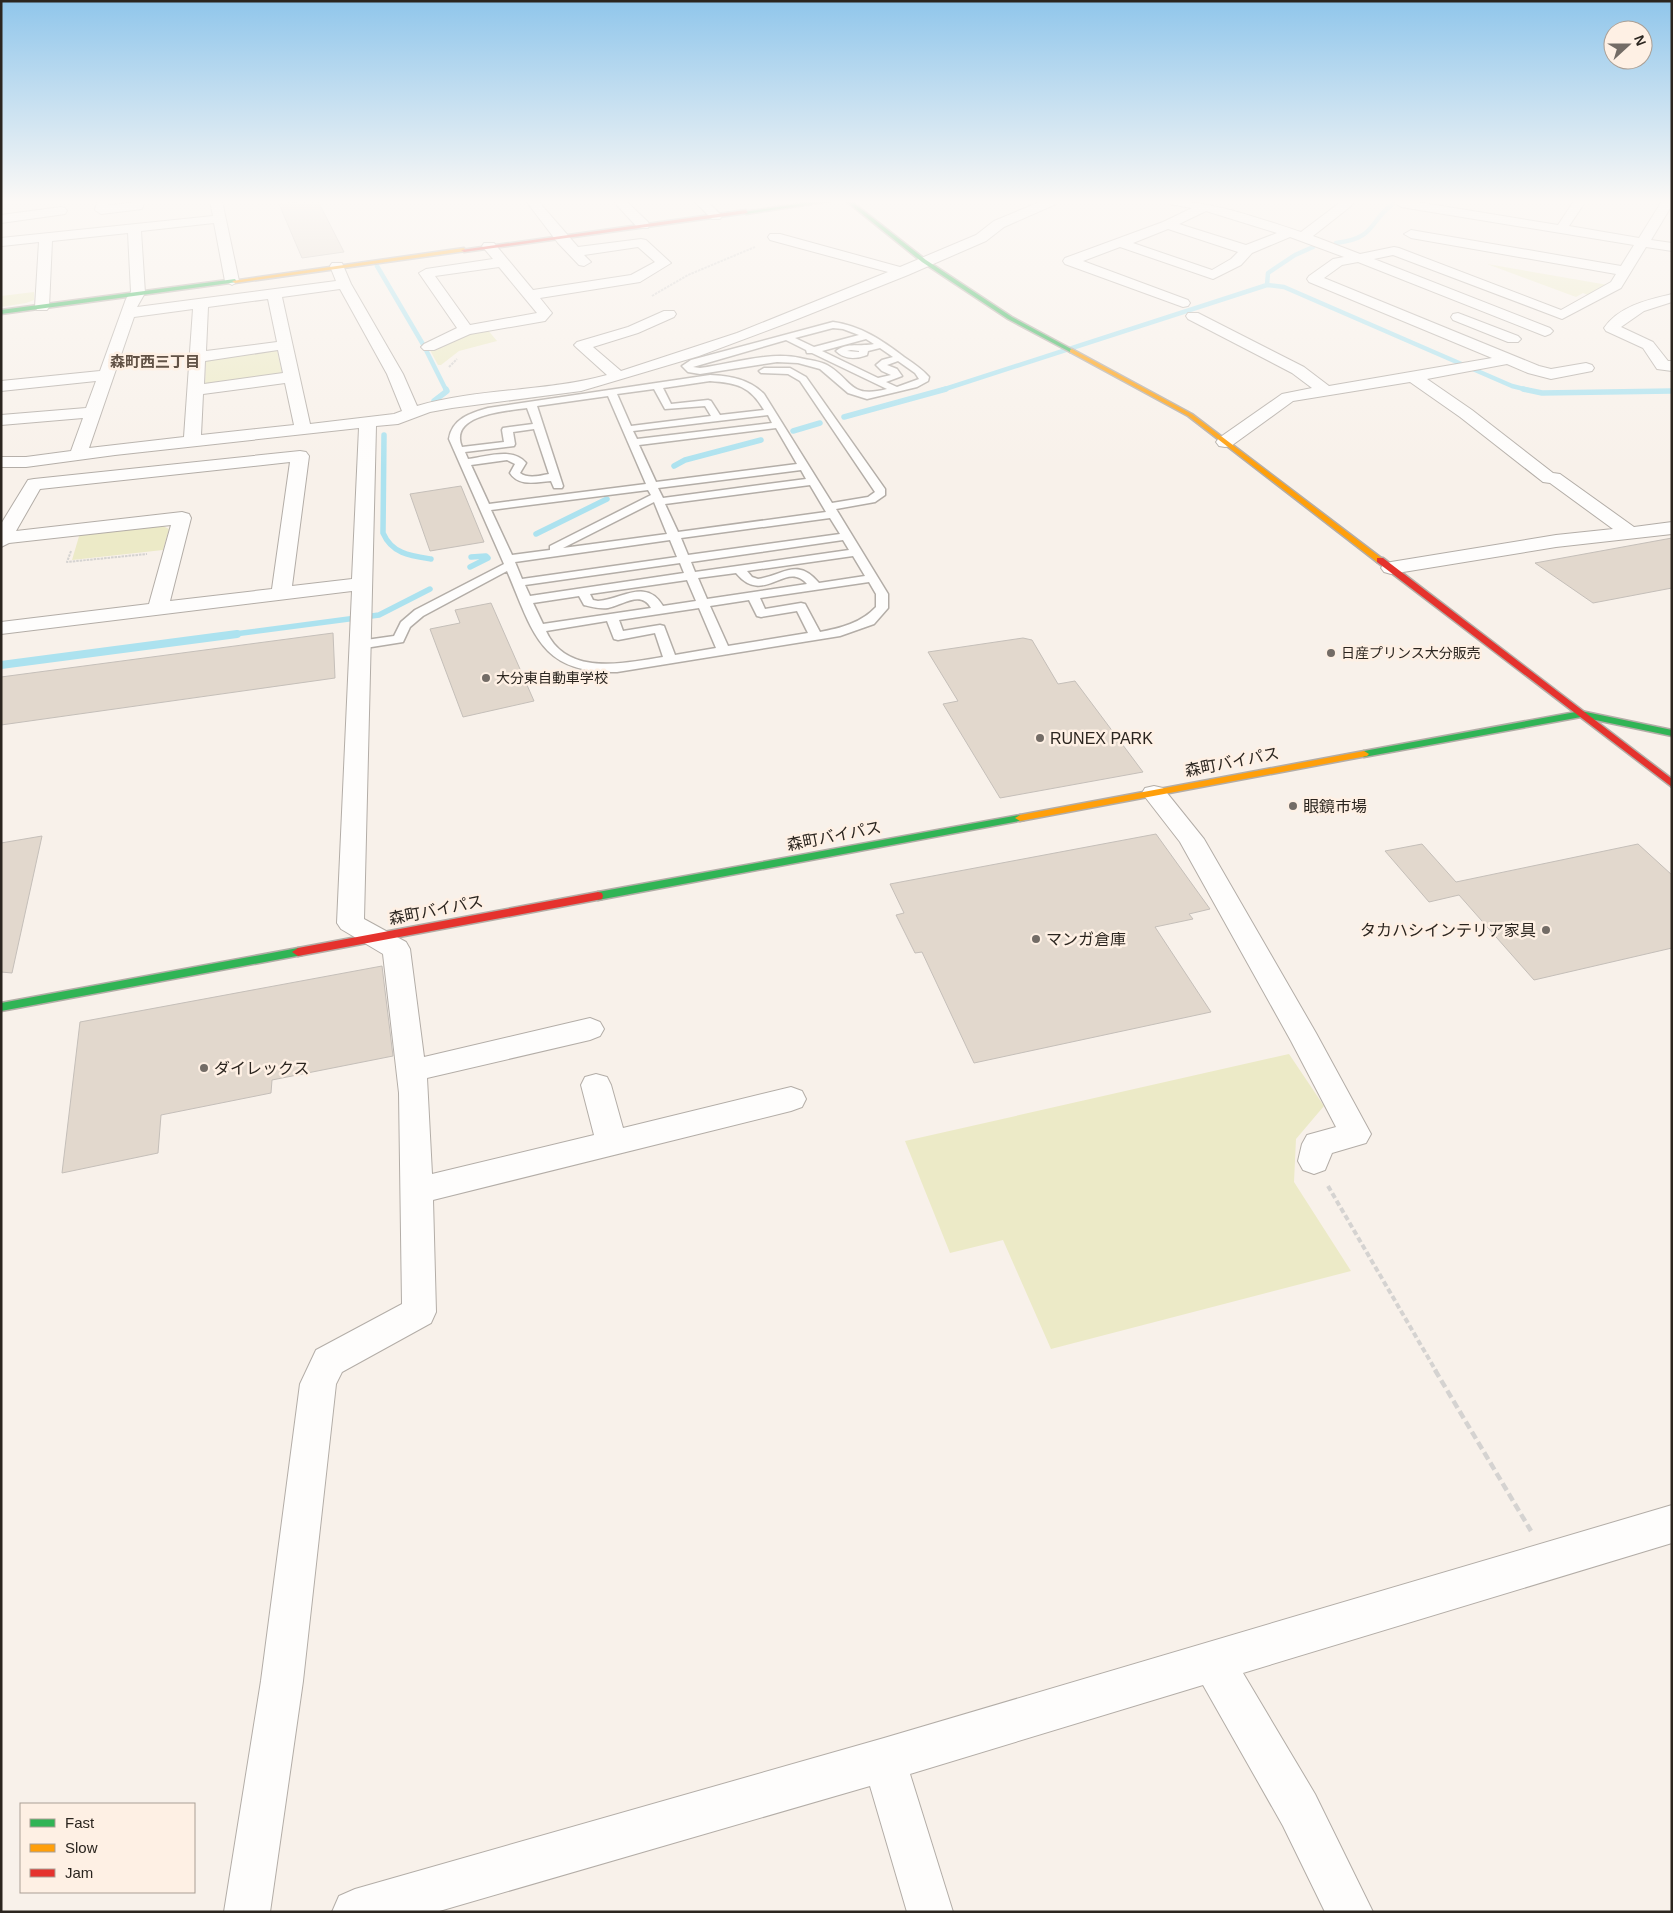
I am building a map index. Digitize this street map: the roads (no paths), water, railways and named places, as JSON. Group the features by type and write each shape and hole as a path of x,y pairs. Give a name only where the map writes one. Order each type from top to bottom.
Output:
{"street":[{"path":"42,307 43,290"},
{"path":"1,312 159,290"},
{"path":"128,314 300,290"},
{"path":"347,290 395,374 412,412"},
{"path":"438,290 466,330"},
{"path":"429,347 466,330 540,318 545,313 526,290"},
{"path":"530,295 562,290"},
{"path":"1,462 26,462 136,447 398,419 412,412 446,404 593,384 678,358 797,315 858,290"},
{"path":"967,290 1010,318 1184,412 1672,784"},
{"path":"1149,290 1183,303"},
{"path":"1341,290 1505,360 1534,370 1551,374 1586,368"},
{"path":"1441,290 1545,331"},
{"path":"1497,290 1562,315 1607,290"},
{"path":"78,455 133,299 138,293"},
{"path":"274,294 303,429"},
{"path":"1672,298 1637,307 1618,320 1611,328 1648,346 1663,366 1672,366"},
{"path":"192,441 201,304"},
{"path":"1440,310 1513,339"},
{"path":"618,376 582,346 633,330 670,314"},
{"path":"1477,347 1545,331 1558,326 1562,315"},
{"path":"1192,316 1298,370 1325,390"},
{"path":"633,330 648,340"},
{"path":"197,356 285,345"},
{"path":"663,349 678,358"},
{"path":"1225,442 1288,397 1468,368 1505,360"},
{"path":"1,386 106,375"},
{"path":"1415,376 1414,378 1483,425 1512,451 1549,478 1554,478 1631,533"},
{"path":"196,390 292,377"},
{"path":"1,420 93,412"},
{"path":"246,1912 282,1681 318,1384 330,1361 420,1312 414,1093 396,949 350,923 368,422"},
{"path":"135,473 136,447"},
{"path":"2,539 34,484 300,456 281,594"},
{"path":"2,539 182,518 158,609"},
{"path":"1391,568 1556,541 1672,528"},
{"path":"1,628 362,584"},
{"name":"森町バイパス","path":"1,1007 1581,714 1672,733"},
{"path":"1154,793 1191,840 1306,1041 1355,1134 1318,1144 1314,1161"},
{"path":"411,1071 590,1029"},
{"path":"596,1085 612,1143"},
{"path":"417,1191 791,1099"},
{"path":"355,1912 884,1760 1672,1524"},
{"path":"1212,1661 1299,1810 1350,1912"},
{"path":"884,1760 930,1912"}],"lane":[{"path":"785,359 804,361 820,366 857,394 872,396 899,390 921,382 924,379 918,371 866,336 854,329 838,325 786,337 694,362 687,366 692,370 698,371 785,359 866,336"},
{"path":"806,332 820,338 840,332 853,339"},
{"path":"786,337 899,390"},
{"path":"698,371 798,343"},
{"path":"880,345 862,352 871,361 895,356"},
{"path":"877,381 897,376 894,371 885,369 881,365 895,356"},
{"path":"899,390 908,364"},
{"path":"360,627 399,639 405,625 419,613 509,562 543,554 674,536 831,511 871,500 881,493 803,378 796,373 783,370 710,378 656,385 491,410 464,422 457,427 454,434 465,464 485,508 509,562 518,583 548,646 568,661 587,667 617,668 850,630 870,621 882,608 884,600 882,594 873,578 856,552 847,536 831,511 813,482 804,466 770,412 761,396 753,388 736,382 710,378"},
{"path":"656,385 668,407 708,403 717,418"},
{"path":"611,392 724,651"},
{"path":"531,404 562,498"},
{"path":"628,429 770,412"},
{"path":"633,443 778,425"},
{"path":"459,450 510,444 506,430 538,426"},
{"path":"465,464 509,458 521,463 515,473 518,478 528,480 555,477"},
{"path":"543,554 656,495 705,479 804,466"},
{"path":"705,479 713,495"},
{"path":"485,508 562,498 713,495 813,482"},
{"path":"518,583 847,536"},
{"path":"526,600 856,552"},
{"path":"739,569 746,579 756,582 772,580 785,573 801,573 809,576 816,587"},
{"path":"539,628 873,578"},
{"path":"584,591 588,602 601,606 630,596 649,596 654,600 658,610"},
{"path":"753,596 761,613 801,607 816,636"},
{"path":"612,617 618,636 660,629 671,660"}],"waterway":[{"path":"391,290 424,346"},
{"path":"942,390 1251,290"},
{"path":"1292,290 1512,386 1528,390"},
{"path":"426,350 446,390"},
{"path":"434,401 447,391 446,389"},
{"path":"844,417 946,389"},
{"path":"1523,389 1542,393 1672,391"},
{"path":"793,431 820,423"},
{"path":"384,435 383,533 391,546 397,550 409,555 431,559"},
{"path":"674,466 685,460 761,440"},
{"path":"536,534 607,499"},
{"path":"470,567 488,558 486,556 471,557"},
{"path":"227,635 379,615 430,589"},
{"path":"1,665 237,634"}],"place":[{"name":"日産プリンス大分販売","path":"1331,653"},
{"name":"大分東自動車学校","path":"486,678"},
{"name":"RUNEX PARK","path":"1040,738"},
{"name":"眼鏡市場","path":"1293,806"},
{"name":"タカハシインテリア家具","path":"1546,930"},
{"name":"マンガ倉庫","path":"1036,939"},
{"name":"ダイレックス","path":"204,1068"}],"district":[{"name":"森町西三丁目","path":"155,361"}]}
